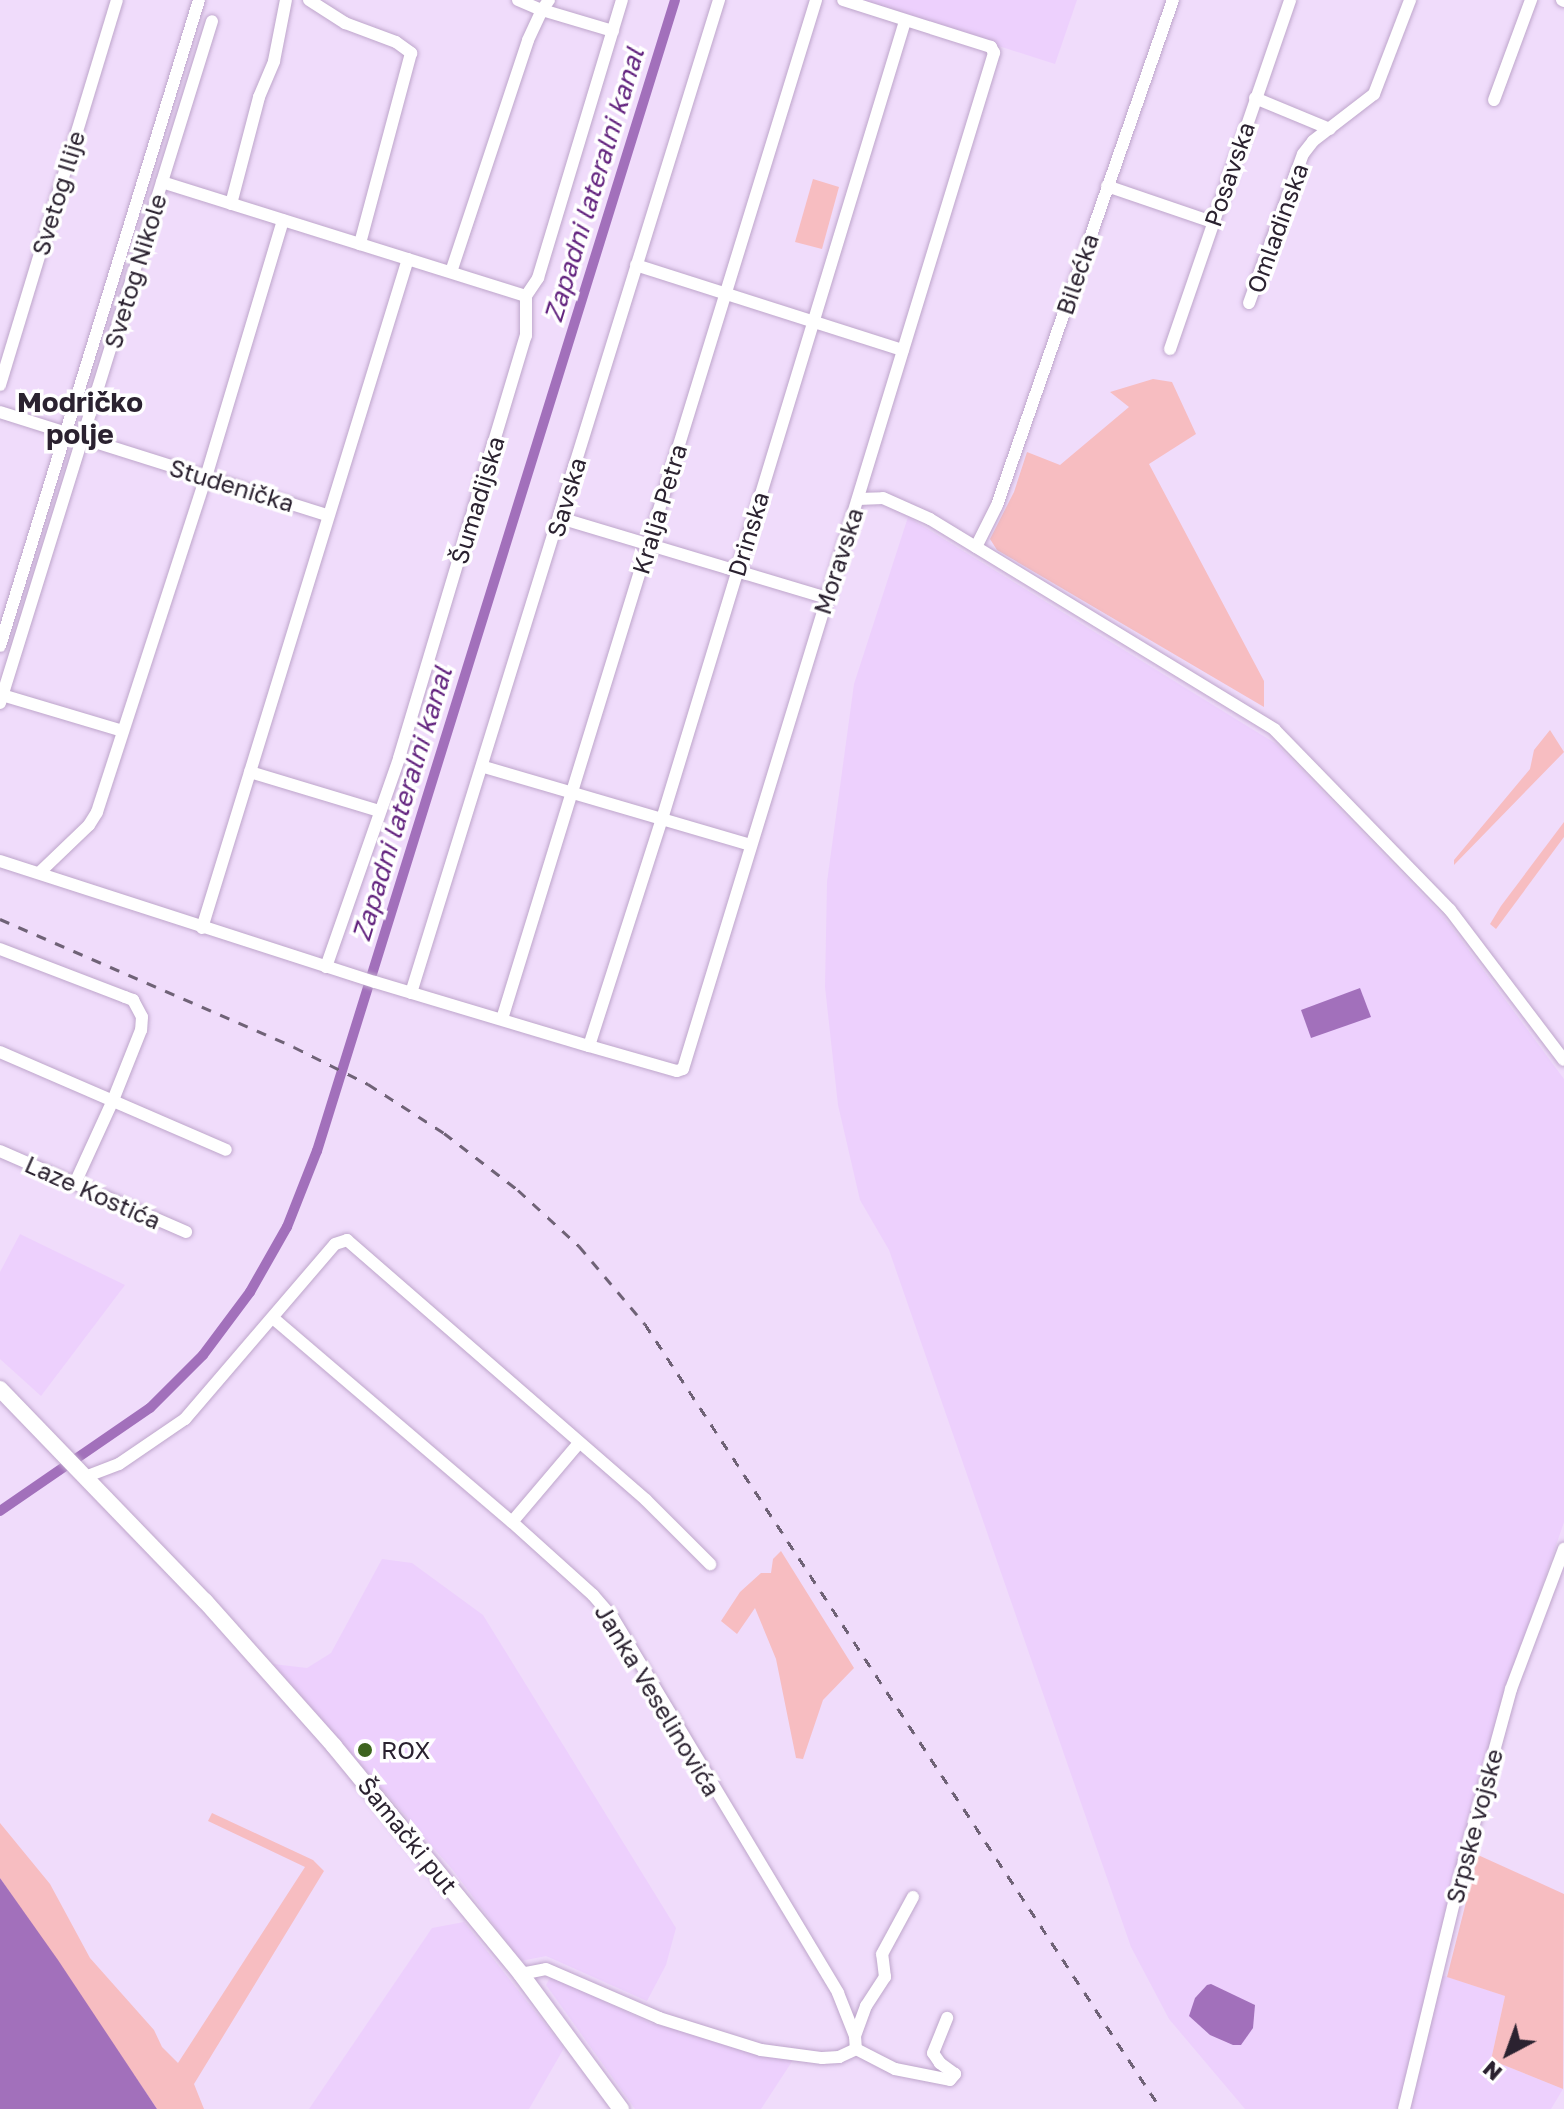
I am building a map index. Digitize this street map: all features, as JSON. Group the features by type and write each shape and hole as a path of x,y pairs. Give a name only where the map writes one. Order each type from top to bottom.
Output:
{"main road":[{"name":"Šamački put","path":"0,1389 205,1601 334,1746 521,1974 621,2109"}],"street":[{"name":"Svetog Ilije","path":"0,385 117,0"},
{"path":"0,646 199,0"},
{"path":"231,204 259,97 274,61 286,0"},
{"path":"309,0 345,23 396,42 411,53 360,244"},
{"path":"518,0 546,5 613,31"},
{"name":"Šumadijska","path":"326,967 399,758 526,336 526,296 538,278 622,0"},
{"name":"Savska","path":"411,993 484,767 719,0"},
{"name":"Kralja Petra","path":"502,1019 816,0"},
{"path":"843,0 905,21"},
{"name":"Bilećka","path":"976,547 997,505 1173,0"},
{"name":"Posavska","path":"1170,349 1290,0"},
{"name":"Omladinska","path":"1249,303 1296,168 1313,141 1374,94 1410,0"},
{"path":"1494,100 1531,0"},
{"path":"451,272 528,40 546,5"},
{"name":"Svetog Nikole","path":"1,699 212,21"},
{"name":"Moravska","path":"589,1046 677,1071 688,1061 826,598 992,60 991,47 905,21"},
{"name":"Drinska","path":"589,1046 662,819 905,21"},
{"path":"1255,98 1330,129"},
{"path":"162,182 526,296"},
{"path":"1107,186 1212,222"},
{"path":"39,873 89,825 206,477 283,220"},
{"path":"202,928 408,259"},
{"path":"636,265 903,350"},
{"name":"Studenička","path":"0,412 327,515"},
{"path":"858,499 873,497 895,502 976,547 1275,730 1450,910 1564,1060"},
{"path":"560,518 826,598"},
{"path":"1,699 123,731"},
{"path":"484,767 751,845"},
{"path":"250,772 379,811"},
{"path":"0,861 326,967 589,1046"},
{"path":"0,949 133,1000 142,1017 141,1030 114,1098 75,1183"},
{"path":"0,1052 114,1098 226,1150"},
{"name":"Laze Kostića","path":"0,1151 186,1232"},
{"path":"82,1473 119,1464 185,1419 335,1244 347,1240 646,1500 710,1564"},
{"name":"Janka Veselinovića","path":"273,1318 512,1522 593,1595 613,1618 838,1993 855,2042"},
{"path":"512,1522 579,1443"},
{"name":"Srpske vojske","path":"1404,2109 1464,1861 1511,1689 1564,1549"},
{"path":"521,1974 546,1969 659,2018 761,2050 822,2058 839,2057 855,2042 866,2006 885,1977 882,1954 913,1897"},
{"path":"855,2042 895,2069 950,2080 955,2074 940,2063 933,2053 947,2018"}],"shaded area":[{"path":"855,0 1077,0 1055,64"},
{"path":"813,179 839,187 822,249 795,242"},
{"path":"1153,379 1172,382 1196,434 1149,464 1264,681 1264,707 997,550 990,539 1014,492 1027,452 1060,465 1129,407 1110,392"},
{"path":"908,517 1275,743 1444,917 1564,1079 1564,1522 1503,1700 1430,1971 1505,1996 1491,2060 1563,2089 1551,2109 1245,2109 1169,2019 1131,1947 889,1250 860,1200 838,1105 825,987 827,882 854,684"},
{"path":"1550,730 1564,752 1454,865 1454,860 1530,769 1534,750"},
{"path":"1564,822 1564,837 1496,929 1490,924 1501,906"},
{"path":"1360,988 1371,1017 1311,1038 1301,1010"},
{"path":"20,1234 125,1285 41,1396 0,1359 0,1272"},
{"path":"781,1551 854,1668 823,1700 803,1759 796,1758 776,1659 755,1608 737,1634 721,1621 740,1592 761,1573 771,1573 773,1559"},
{"path":"382,1559 412,1563 483,1615 676,1928 666,1965 647,2001 546,1956 521,1961 452,1869 273,1664 307,1668 331,1653"},
{"path":"212,1813 313,1860 324,1871 194,2084 204,2109 157,2109 0,1878 0,1823 50,1884 90,1958 154,2030 162,2047 178,2063 305,1867 208,1821"},
{"path":"1478,1855 1564,1894 1563,2089 1491,2060 1505,1996 1447,1977"},
{"path":"0,1878 58,1960 157,2109 0,2109"},
{"path":"464,1922 564,2048 529,2109 309,2109 432,1928"},
{"path":"551,1976 650,2023 793,2060 761,2109 635,2109 546,1985"},
{"path":"1211,1984 1255,2005 1253,2028 1241,2045 1233,2045 1210,2035 1189,2016 1195,1998"}],"waterway":[{"name":"Zapadni lateralni kanal","path":"0,1511 150,1408 203,1355 250,1292 287,1227 317,1151 675,0"}],"railway":[{"path":"0,919 294,1047 368,1084 444,1133 518,1190 579,1246 645,1324 1161,2109"}],"place":[{"name":"ROX","path":"365,1750"}],"district":[{"name":"Modričko polje","path":"80,418"}]}
